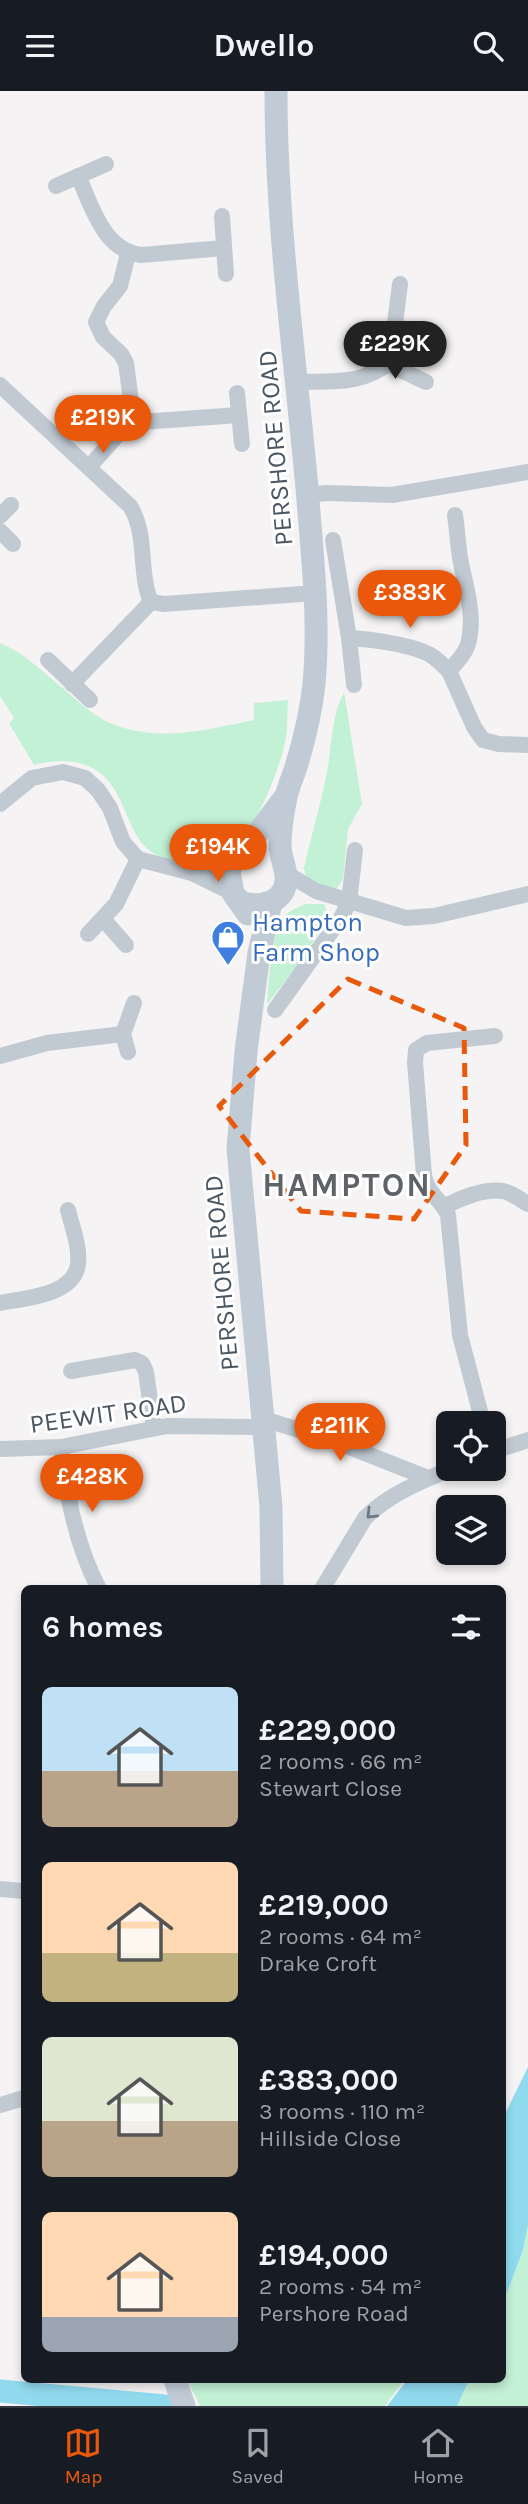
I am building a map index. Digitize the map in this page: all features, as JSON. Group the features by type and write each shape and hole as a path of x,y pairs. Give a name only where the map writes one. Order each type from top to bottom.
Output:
{"main road":[{"name":"PERSHORE ROAD","path":"272,1585 271,1507 238,1149 243,1077 259,953 273,901 282,892 284,867 280,842 286,796 305,733 314,684 315,593 298,382 276,164 276,91"},
{"name":"PERSHORE ROAD","path":"259,953 249,916 229,879 239,855 286,796"},
{"path":"239,855 264,849 274,853 284,867"},
{"path":"237,897 256,906 273,901"}],"street":[{"path":"56,186 106,164"},
{"path":"78,176 104,231 128,254 224,248"},
{"path":"222,216 226,274"},
{"path":"89,467 131,420 126,363 121,354 103,337 96,322 104,306 120,286 128,254"},
{"path":"298,382 354,379 374,375 388,364 394,340 400,284"},
{"path":"388,364 426,382"},
{"path":"0,385 130,506 136,515 145,585 151,602"},
{"path":"237,393 242,445"},
{"path":"131,420 141,422 239,415"},
{"path":"307,495 392,495 528,472"},
{"path":"449,671 465,653 470,625 455,515"},
{"path":"0,531 13,544"},
{"path":"333,540 354,685"},
{"path":"151,602 164,604 315,593"},
{"path":"72,684 151,602"},
{"path":"349,638 369,639 433,656 449,671 474,727 483,740 499,744 528,744"},
{"path":"48,660 90,701"},
{"path":"0,804 32,778 63,772 85,778 98,790 110,808 123,842 138,859 192,873 237,897"},
{"path":"275,1010 341,918 349,902 355,850"},
{"path":"192,873 239,855"},
{"path":"88,934 116,904 138,859"},
{"path":"284,867 316,891 406,918 418,919 528,894"},
{"path":"273,901 316,891"},
{"path":"103,919 126,945"},
{"path":"128,1052 123,1034 134,1003"},
{"path":"0,1056 47,1042 123,1034"},
{"path":"480,1411 460,1335 450,1225 444,1207 427,1190 424,1175 415,1062 416,1049 426,1043 495,1036"},
{"path":"444,1207 479,1193 502,1191 528,1205"},
{"path":"0,1303 53,1291 70,1281 78,1267 78,1251 68,1210"},
{"path":"71,1371 135,1360 142,1363 146,1372 154,1428"},
{"name":"PEEWIT ROAD","path":"0,1449 61,1447 154,1428 264,1423 329,1439 428,1478"},
{"path":"506,1447 528,1440"},
{"path":"61,1447 73,1517 97,1585"},
{"path":"329,1585 365,1518 396,1495 436,1475"},
{"path":"0,1889 21,1891"},
{"path":"0,2105 21,2099"}],"highlighted area":[{"path":"348,979 464,1028 466,1145 414,1219 301,1211 219,1106"}],"green space":[{"path":"0,643 26,658 95,715 132,730 167,734 219,727 254,720 254,703 288,700 286,738 279,765 262,805 244,836 224,853 201,863 177,863 165,859 143,845 114,789 96,770 81,763 65,761 34,765 9,723 14,718 0,696"},
{"path":"344,692 362,804 348,829 343,879 334,893 306,876 304,868 325,784 334,721"},
{"path":"306,904 324,904 328,915 304,958 267,1004 275,936 283,918"},
{"path":"528,2225 528,2406 457,2406 468,2383 506,2383 506,2295 523,2250"},
{"path":"188,2383 402,2383 385,2406 200,2406"}],"water":[{"path":"528,2067 528,2225 523,2250 506,2295 506,2112"},
{"path":"405,2383 468,2383 457,2406 387,2406"}],"waterway":[{"path":"0,2391 165,2406"}],"place":[{"name":"Hampton Farm Shop","path":"228,967"}],"district":[{"name":"HAMPTON","path":"347,1184"}]}
